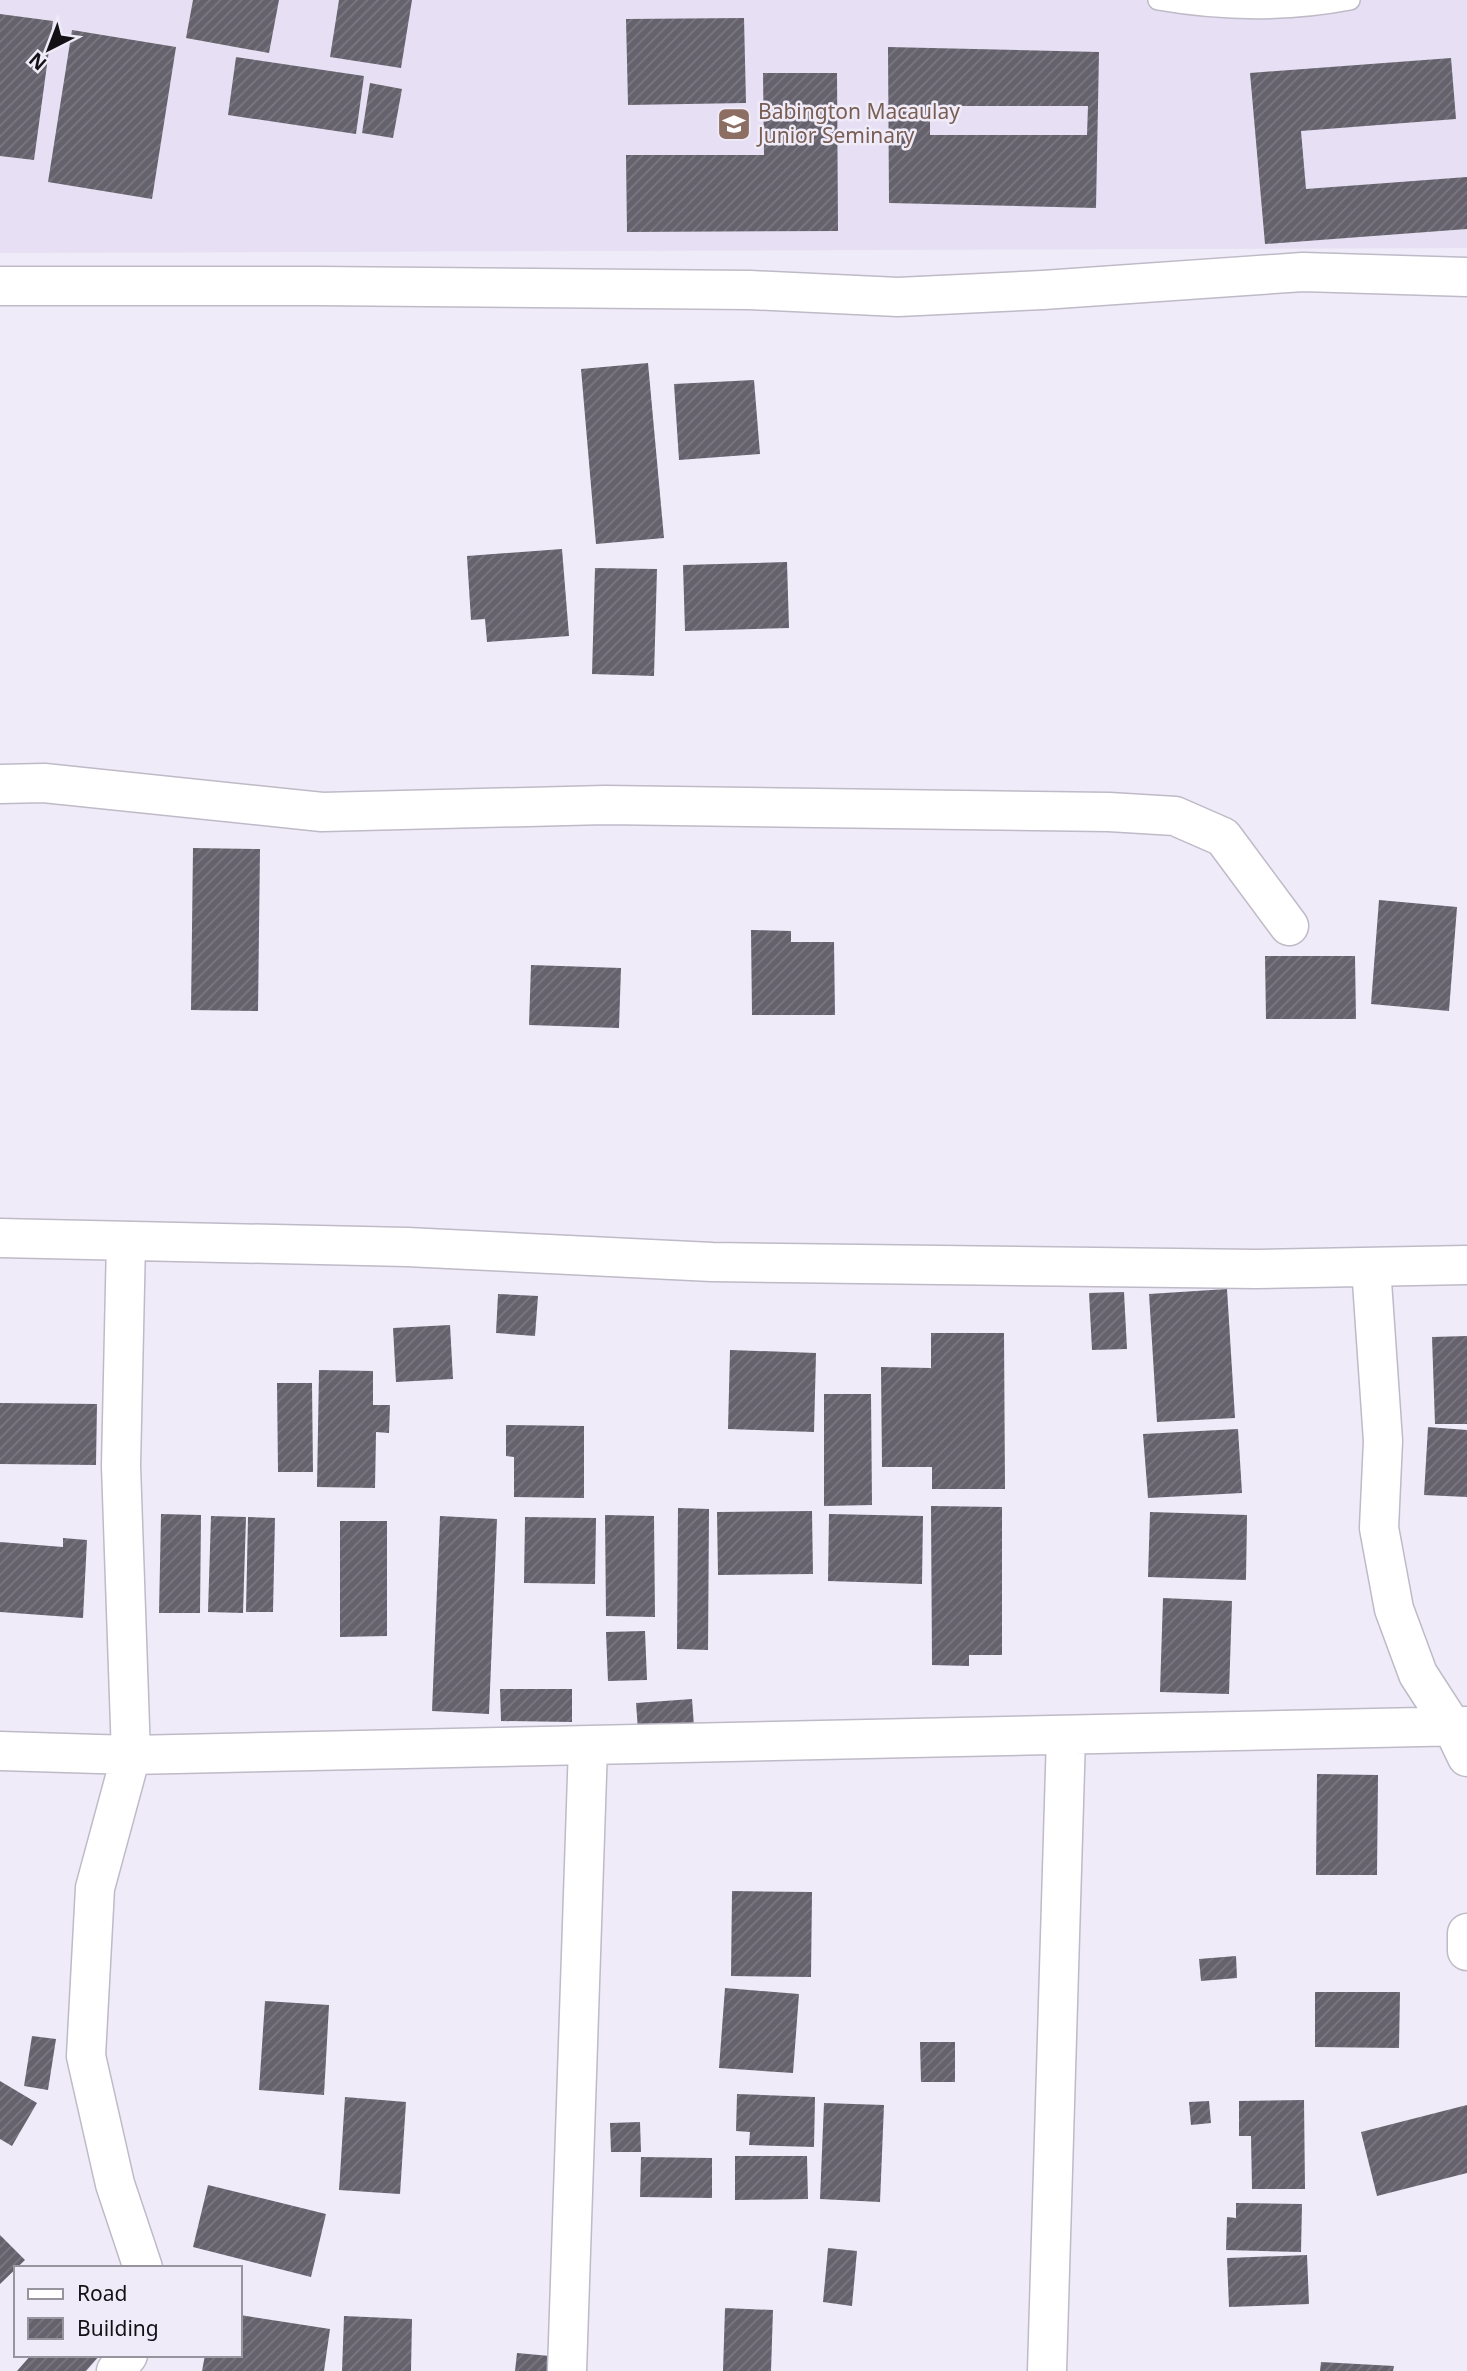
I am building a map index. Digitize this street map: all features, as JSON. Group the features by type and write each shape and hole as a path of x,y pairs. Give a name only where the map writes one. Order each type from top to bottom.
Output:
{"street":[{"path":"0,286 708,290 898,297 1303,272 1467,278"},
{"path":"0,784 44,783 321,812 605,805 1109,812 1175,816 1223,837 1289,926"},
{"path":"0,1238 407,1247 712,1262 1256,1269 1467,1265"},
{"path":"126,1241 121,1466 131,1755 95,1888 86,2056 115,2184 142,2266"},
{"path":"1371,1267 1383,1441 1380,1528 1394,1609 1418,1674 1462,1737"},
{"path":"0,1751 131,1755 1066,1736 1462,1737"},
{"path":"1048,2371 1066,1736"},
{"path":"567,2371 588,1745"},
{"path":"1467,1933 1467,1951"}],"lane":[{"path":"1158,0 1193,6 1318,6 1350,0"}],"shaded area":[{"name":"Babington Macaulay Junior Seminary","path":"0,0 1467,0 1467,248 0,253"}],"building":[{"path":"193,0 279,0 269,53 186,38"},
{"path":"339,0 412,0 401,68 330,57"},
{"path":"0,14 53,21 34,160 0,156"},
{"path":"744,18 746,103 628,105 626,19"},
{"path":"72,30 176,47 152,199 48,182"},
{"path":"888,47 1099,52 1096,208 889,203","holes":["930,106 1088,106 1087,135 930,135"]},
{"path":"236,57 364,76 356,134 228,115"},
{"path":"1451,58 1456,119 1301,131 1306,189 1467,177 1467,229 1265,244 1250,73"},
{"path":"763,73 837,73 838,231 627,232 626,155 764,155"},
{"path":"370,83 402,89 393,138 362,133"},
{"path":"648,363 664,538 596,544 581,369"},
{"path":"754,380 760,454 679,460 674,384"},
{"path":"562,549 569,636 487,642 485,619 471,620 467,556"},
{"path":"787,562 789,628 685,631 683,565"},
{"path":"595,568 657,569 654,676 592,674"},
{"path":"193,848 260,849 258,1011 191,1010"},
{"path":"1379,900 1457,907 1449,1011 1371,1004"},
{"path":"751,930 791,931 791,942 834,942 835,1015 752,1015"},
{"path":"1265,956 1355,956 1356,1019 1266,1019"},
{"path":"531,965 621,968 619,1028 529,1025"},
{"path":"1227,1289 1235,1418 1157,1422 1149,1294"},
{"path":"1124,1292 1127,1349 1092,1350 1089,1293"},
{"path":"498,1294 538,1296 535,1336 496,1333"},
{"path":"450,1325 453,1379 396,1382 393,1328"},
{"path":"931,1333 1004,1333 1005,1489 932,1489 932,1467 882,1467 881,1367 931,1368"},
{"path":"1467,1336 1467,1424 1435,1424 1432,1337"},
{"path":"730,1350 816,1353 814,1432 728,1429"},
{"path":"319,1370 373,1371 373,1405 390,1405 389,1433 376,1432 375,1488 317,1487"},
{"path":"277,1383 312,1383 313,1472 278,1472"},
{"path":"824,1394 871,1394 872,1505 824,1506"},
{"path":"0,1403 97,1404 96,1465 0,1464"},
{"path":"506,1425 584,1426 584,1498 514,1497 514,1457 506,1456"},
{"path":"1428,1427 1467,1430 1467,1497 1424,1495"},
{"path":"1238,1429 1242,1493 1148,1498 1143,1434"},
{"path":"931,1506 1002,1507 1002,1655 969,1655 969,1666 932,1665"},
{"path":"678,1508 709,1509 708,1650 677,1649"},
{"path":"812,1511 813,1574 718,1575 717,1512"},
{"path":"1150,1512 1247,1515 1246,1580 1148,1577"},
{"path":"161,1514 201,1515 200,1613 159,1613"},
{"path":"829,1514 923,1516 922,1584 828,1581"},
{"path":"605,1515 654,1516 655,1617 606,1616"},
{"path":"211,1516 246,1517 243,1613 208,1612"},
{"path":"440,1516 497,1519 489,1714 432,1711"},
{"path":"248,1517 275,1518 273,1612 246,1612"},
{"path":"525,1517 596,1518 595,1584 524,1583"},
{"path":"340,1521 387,1521 387,1636 340,1637"},
{"path":"63,1538 87,1540 83,1618 0,1612 0,1542 63,1547"},
{"path":"1163,1598 1232,1601 1229,1694 1160,1692"},
{"path":"645,1631 647,1680 608,1681 606,1632"},
{"path":"500,1689 572,1689 572,1722 501,1721"},
{"path":"692,1699 694,1726 638,1730 636,1703"},
{"path":"1317,1774 1378,1775 1377,1875 1316,1875"},
{"path":"732,1891 812,1892 811,1977 731,1976"},
{"path":"1236,1956 1237,1978 1201,1981 1199,1959"},
{"path":"725,1988 799,1994 793,2073 719,2068"},
{"path":"1315,1992 1400,1992 1399,2048 1315,2047"},
{"path":"265,2001 329,2005 324,2095 259,2090"},
{"path":"32,2036 56,2039 48,2090 24,2086"},
{"path":"920,2042 955,2042 955,2082 921,2082"},
{"path":"0,2081 37,2103 12,2146 0,2139"},
{"path":"737,2094 815,2097 814,2147 749,2145 750,2132 736,2131"},
{"path":"345,2097 406,2102 400,2194 339,2190"},
{"path":"1304,2100 1305,2189 1252,2189 1251,2136 1239,2136 1239,2101"},
{"path":"1209,2101 1211,2123 1191,2125 1189,2102"},
{"path":"824,2103 884,2105 880,2202 820,2199"},
{"path":"1467,2105 1467,2173 1377,2196 1361,2132"},
{"path":"640,2122 641,2152 611,2152 610,2123"},
{"path":"735,2156 807,2156 808,2199 735,2200"},
{"path":"641,2157 712,2158 712,2198 640,2197"},
{"path":"208,2185 326,2214 311,2277 193,2247"},
{"path":"1236,2203 1302,2204 1301,2252 1226,2250 1227,2217 1236,2218"},
{"path":"0,2235 25,2260 19,2266 14,2266 14,2271 0,2284"},
{"path":"828,2248 857,2251 852,2306 823,2302"},
{"path":"1307,2255 1309,2304 1229,2307 1227,2258"},
{"path":"725,2308 773,2310 771,2371 723,2371"},
{"path":"242,2315 330,2329 324,2371 202,2371 205,2357 242,2357"},
{"path":"344,2316 412,2319 411,2371 342,2371"},
{"path":"517,2353 550,2356 549,2371 515,2371"},
{"path":"29,2357 98,2357 86,2371 17,2371"},
{"path":"1321,2362 1394,2366 1393,2371 1320,2371"}],"place":[{"name":"Babington Macaulay Junior Seminary","path":"734,124"}]}
